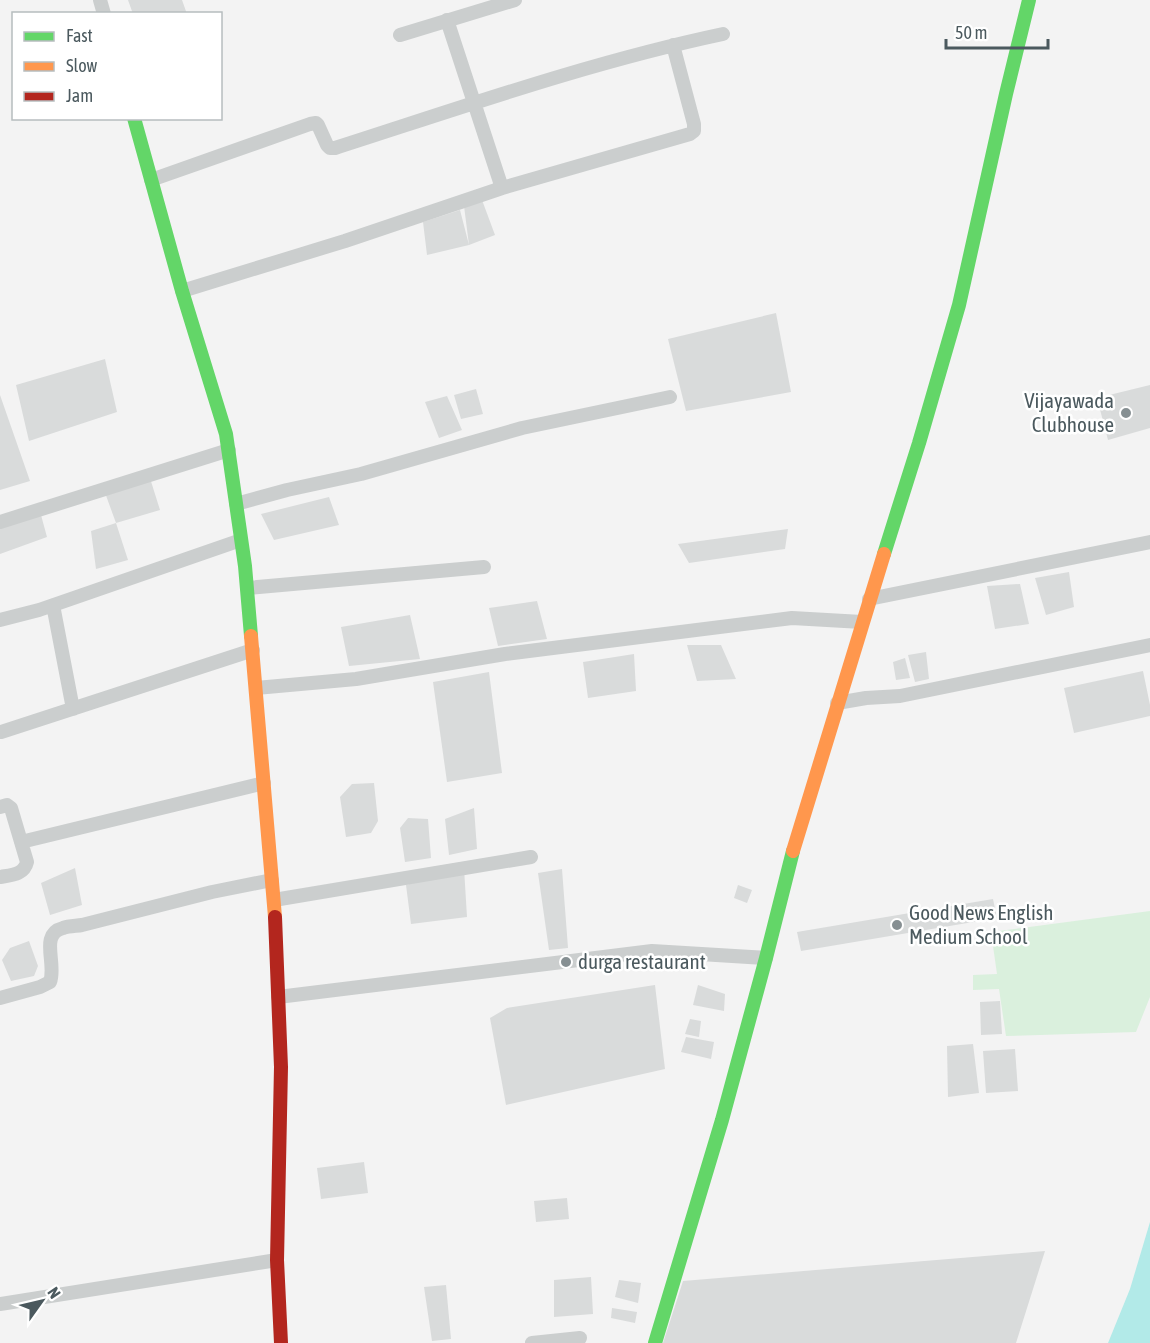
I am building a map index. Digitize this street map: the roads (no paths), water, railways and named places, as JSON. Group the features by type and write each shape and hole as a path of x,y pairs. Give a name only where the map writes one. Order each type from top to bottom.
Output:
{"street":[{"path":"400,34 515,0"},
{"path":"656,1343 722,1120 797,834 919,443 959,305 1029,0"},
{"path":"447,20 502,188"},
{"path":"152,180 310,123 318,125 327,145 335,148 580,70 723,34"},
{"path":"182,291 345,241 502,188 690,135 694,131 694,124 673,45"},
{"path":"135,120 182,291 226,434 247,588 274,900 281,1067 277,1260 281,1343"},
{"path":"236,504 361,474 522,428 670,397"},
{"path":"0,522 229,450"},
{"path":"0,620 39,610 241,540"},
{"path":"869,598 1150,542"},
{"path":"247,588 484,567"},
{"path":"53,605 73,708"},
{"path":"256,688 341,681 505,654 792,618 862,622"},
{"path":"837,703 900,696 1150,645"},
{"path":"1,732 253,650"},
{"path":"21,842 264,783"},
{"path":"0,807 7,805 11,808 27,862 25,869 20,873 0,877"},
{"path":"274,900 531,857"},
{"path":"0,998 50,982 53,971 50,938 56,930 212,892 272,880"},
{"path":"278,997 652,951 766,958"},
{"path":"0,1304 277,1260"},
{"path":"532,1343 580,1338"}],"water":[{"path":"1150,1222 1150,1343 1108,1343 1130,1289"}],"place":[{"name":"Vijayawada Clubhouse","path":"1126,413"},
{"name":"Good News English Medium School","path":"897,925"},
{"name":"durga restaurant","path":"566,962"}]}
